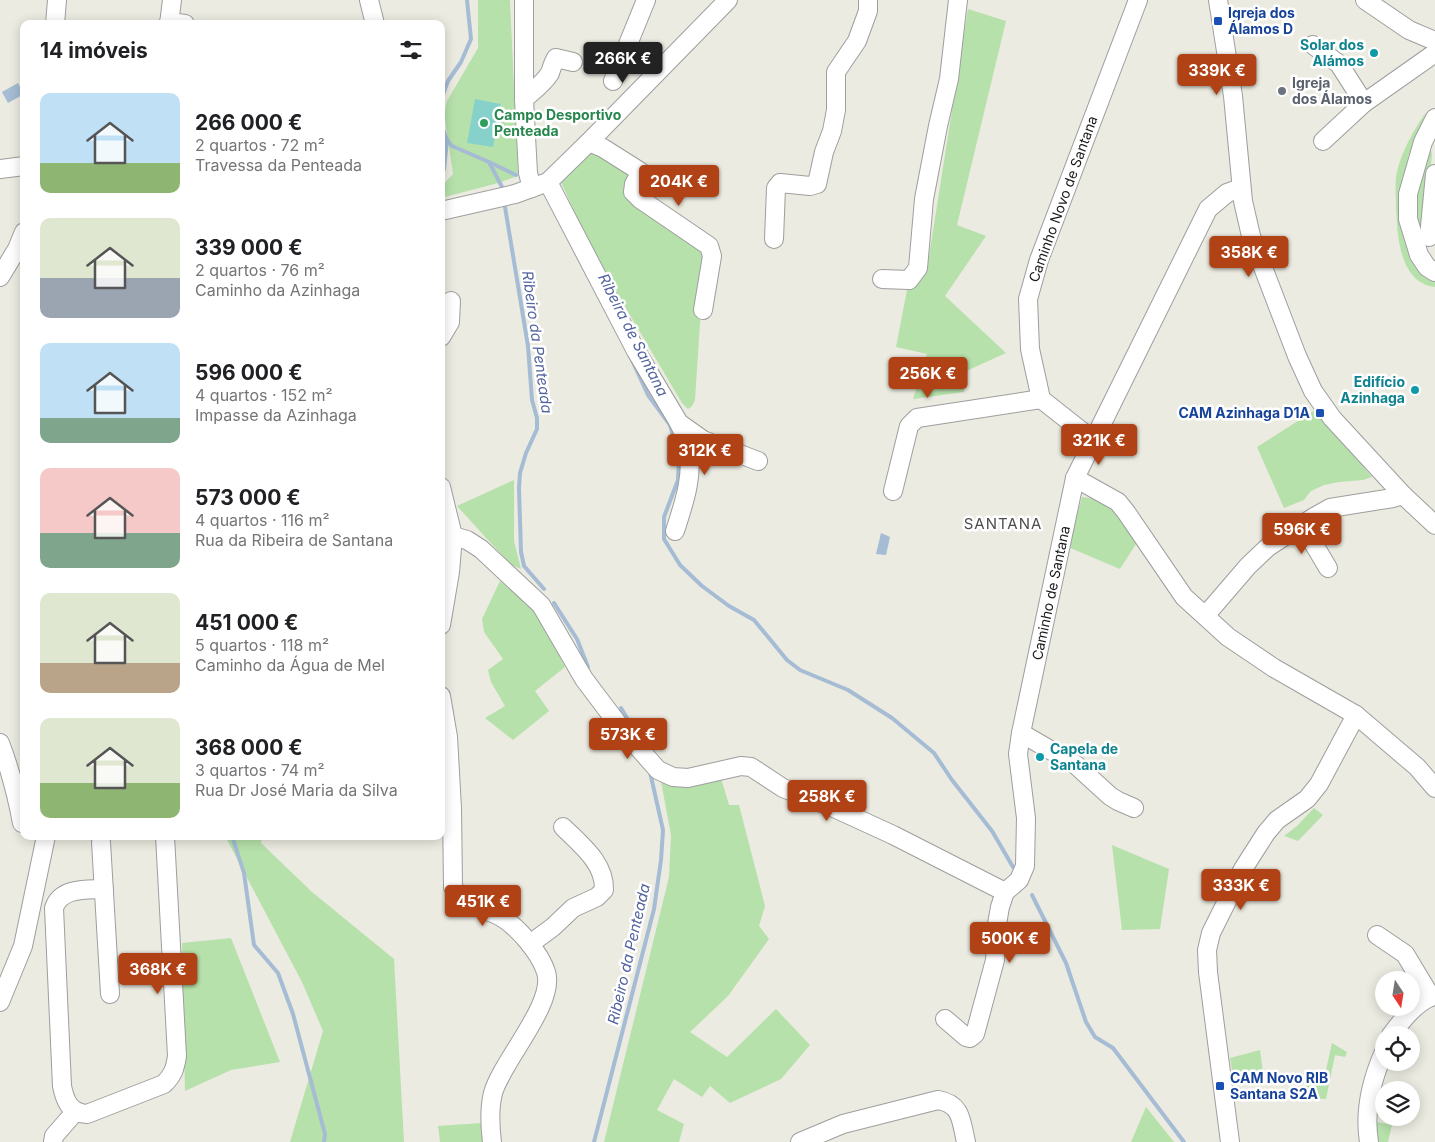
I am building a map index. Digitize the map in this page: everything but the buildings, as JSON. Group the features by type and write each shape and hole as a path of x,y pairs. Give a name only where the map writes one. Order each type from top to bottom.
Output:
{"street":[{"path":"55,20 57,0"},
{"path":"172,0 174,20"},
{"path":"369,0 374,20"},
{"path":"524,0 524,99 528,173 540,185 679,424 688,444 690,462 688,489 675,531"},
{"path":"613,81 646,0"},
{"path":"445,210 515,194 540,185 589,142 728,0"},
{"path":"774,239 776,188 780,183 810,186 817,184 836,110 836,72 858,41 868,11 868,0"},
{"path":"882,279 909,280 918,268 924,199 938,126 950,79 958,0"},
{"name":"Caminho Novo de Santana","path":"1041,399 1030,349 1028,299 1039,260 1138,0"},
{"path":"1218,0 1234,96 1241,188 1252,236 1297,356 1313,391 1332,418 1403,495 1435,525"},
{"path":"1365,0 1409,30 1435,41"},
{"path":"1312,45 1339,64 1364,103"},
{"path":"1323,141 1364,103 1435,53"},
{"path":"524,99 550,73 552,63 556,58 573,62"},
{"path":"1433,128 1424,142 1408,194 1408,219 1419,255 1427,267 1435,272"},
{"path":"589,142 603,148 641,172 634,184 633,192 640,199 708,246 712,256 704,310"},
{"path":"0,169 20,166"},
{"path":"1429,237 1435,174"},
{"name":"Caminho de Santana","path":"945,1019 966,1037 970,1038 975,1034 995,960 1000,907 1005,892 1019,880 1025,866 1026,818 1018,754 1075,478 1208,209 1227,193 1241,188"},
{"path":"0,277 20,242"},
{"path":"445,330 450,322 451,300"},
{"path":"893,491 908,426 917,418 1041,399 1093,440"},
{"path":"679,424 702,440 758,460"},
{"path":"1075,478 1118,502 1184,597 1228,637 1274,668 1356,714 1417,767 1435,788"},
{"path":"1204,616 1248,566 1268,547 1330,508 1403,495"},
{"path":"445,502 454,536 445,601"},
{"path":"1303,526 1328,568"},
{"path":"454,536 467,540 482,549 541,605 584,679 658,770 673,777 688,778 741,766 751,767 783,788 834,808 893,835 1005,892"},
{"path":"1230,1142 1208,972 1207,950 1211,933 1244,869 1266,833 1277,820 1307,799 1319,784 1356,714"},
{"path":"445,719 448,737 445,760 453,887 465,900 512,924 530,944 547,973 546,993 537,1013 500,1076 493,1093 490,1111 492,1142"},
{"path":"1021,733 1076,765 1110,796 1134,808"},
{"path":"0,743 8,763 20,812"},
{"path":"530,944 553,927 573,908 597,897 604,890 604,880 592,856 563,827"},
{"path":"0,1002 23,946 45,840"},
{"path":"104,889 62,894 56,900 54,908 62,1086 66,1102 75,1112 87,1114 164,1084 172,1076 176,1068 177,1056 165,840"},
{"path":"101,842 110,994"},
{"path":"1377,935 1405,954 1433,996 1406,1016 1398,1026"},
{"path":"1370,1142 1368,1120 1370,1099 1377,1071"},
{"path":"800,1142 843,1124 938,1100 947,1101 954,1106 960,1117 966,1142"},
{"path":"54,1142 54,1136 75,1112"}],"green space":[{"path":"478,0 510,0 518,176 445,197 445,183 453,174 445,109 447,101 478,48"},
{"path":"968,9 1006,21 957,225 986,236 945,296 1006,353 964,372 964,392 913,399 927,354 896,347 907,290 927,269"},
{"path":"1426,112 1408,157 1404,194 1435,280 1435,287 1423,284 1414,277 1407,267 1399,243 1396,217 1396,178 1400,161 1416,127"},
{"path":"589,142 641,172 634,184 709,246 700,323 695,400 688,409 682,403 592,251 561,182"},
{"path":"1429,145 1432,154 1424,237 1418,226 1416,208 1419,186"},
{"path":"1315,410 1372,477 1324,485 1311,491 1304,500 1284,508 1257,447"},
{"path":"514,480 514,541 521,569 510,564 457,506"},
{"path":"1082,497 1099,499 1116,510 1138,541 1120,569 1068,547"},
{"path":"500,581 536,612 565,667 535,691 549,711 513,740 485,718 505,706 491,682 488,670 503,659 484,632 482,619"},
{"path":"660,776 721,778 729,805 739,805 765,906 759,926 769,939 728,996 690,1032 727,1057 776,1009 810,1045 781,1079 730,1103 710,1086 702,1097 674,1079 657,1110 684,1124 679,1142 604,1142 669,877 671,835"},
{"path":"1314,808 1323,815 1298,841 1284,836 1297,826"},
{"path":"227,840 261,840 261,843 312,892 394,959 404,1142 290,1142 323,1031 302,982"},
{"path":"1112,845 1169,869 1160,929 1122,930"},
{"path":"231,938 280,1062 231,1070 185,1091 182,943"},
{"path":"1332,1043 1347,1052 1345,1057 1335,1055 1326,1099 1305,1098 1307,1077 1324,1079"},
{"path":"1260,1050 1264,1080 1234,1083 1230,1058"},
{"path":"1146,1107 1174,1142 1131,1142"},
{"path":"1372,1121 1375,1122 1375,1126 1392,1126 1388,1142 1374,1142"},
{"path":"481,1123 483,1142 440,1142 438,1126"}],"shaded area":[{"path":"18,83 20,87 20,96 8,103 2,92"},
{"name":"Campo Desportivo Penteada","path":"475,99 501,104 493,147 467,143"},
{"path":"881,533 890,537 886,555 876,554"}],"waterway":[{"name":"Ribeiro da Penteada","path":"445,89 448,81 461,62 471,39 467,0"},
{"name":"Ribeiro da Penteada","path":"445,135 447,140 445,159"},
{"name":"Ribeiro da Penteada","path":"447,140 452,146 489,162 502,187"},
{"name":"Ribeira de Santana","path":"489,162 516,175"},
{"name":"Ribeiro da Penteada","path":"505,207 528,346 532,400 537,418 537,429 526,453 520,473 521,552 524,566 544,589"},
{"name":"Ribeira de Santana","path":"632,360 648,395 670,425 679,456 678,480 664,517 664,539 680,565 702,586 729,606 754,620 787,660 800,670 848,690 892,718 934,753 952,780 992,831 1013,867"},
{"name":"Ribeiro da Penteada","path":"554,603 577,639 588,667"},
{"name":"Ribeiro da Penteada","path":"621,708 632,726"},
{"name":"Ribeiro da Penteada","path":"594,1142 654,909 663,830 650,772"},
{"name":"Ribeiro da Penteada","path":"233,840 244,873 254,945 278,973 293,1014 325,1134 324,1142"},
{"name":"Ribeira de Santana","path":"1032,895 1066,963 1086,1022 1095,1037 1113,1048 1184,1142"}],"place":[{"name":"Igreja dos Álamos D","path":"1218,21"},
{"name":"Solar dos Alámos","path":"1374,53"},
{"name":"Igreja dos Álamos","path":"1282,91"},
{"name":"Campo Desportivo Penteada","path":"484,123"},
{"name":"Edifício Azinhaga","path":"1415,390"},
{"name":"CAM Azinhaga D1A","path":"1320,413"},
{"name":"Capela de Santana","path":"1040,757"},
{"name":"CAM Novo RIB Santana S2A","path":"1220,1086"}],"district":[{"name":"SANTANA","path":"1003,524"}]}
